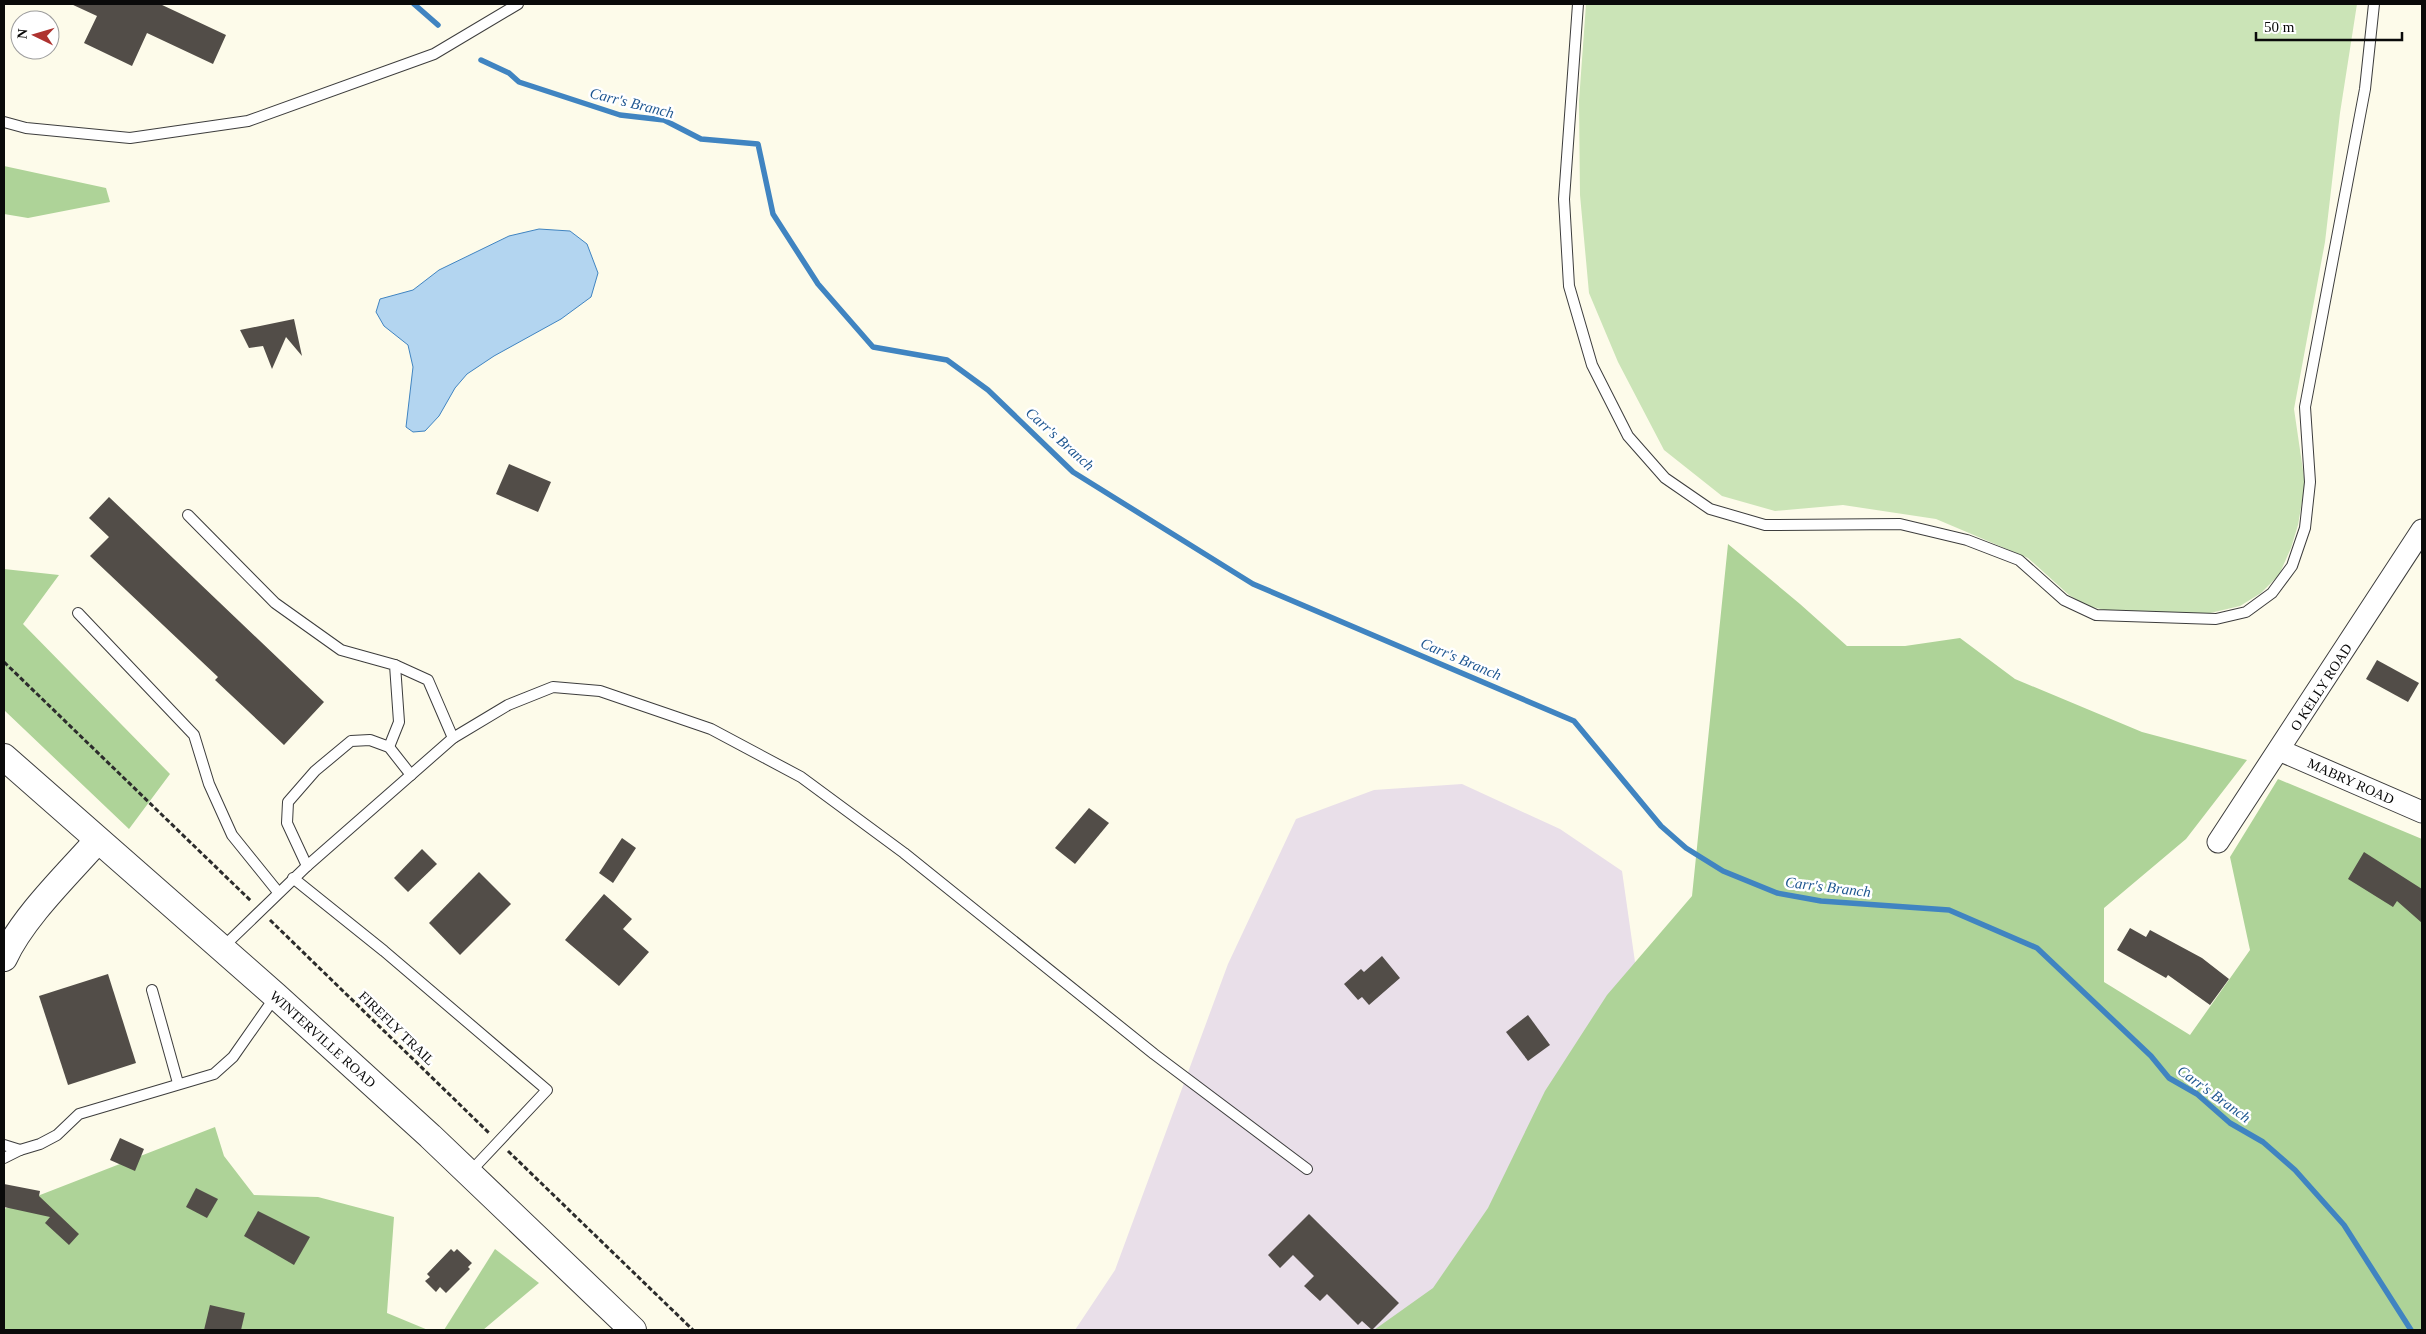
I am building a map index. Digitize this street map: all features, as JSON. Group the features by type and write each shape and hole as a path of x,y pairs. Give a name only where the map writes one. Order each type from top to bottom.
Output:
{"street":[{"name":"O KELLY ROAD","path":"2218,842 2280,750 2422,530"},
{"name":"MABRY ROAD","path":"2280,750 2422,812"},
{"name":"WINTERVILLE ROAD","path":"4,757 97,841 276,996 469,1173 633,1330"},
{"path":"4,958 8,949 41,905 97,841"}],"lane":[{"path":"4,122 26,128 130,138 248,121 434,54 518,4"},
{"path":"1578,4 1564,199 1568,286 1596,374 1628,436 1665,478 1710,509 1766,526 1900,524 1966,540 2019,560 2064,600 2096,615 2216,619 2246,612 2272,593 2292,566 2305,528 2310,482 2305,406 2365,89 2374,4"},
{"path":"188,515 275,603 342,650 395,665 428,680 453,738"},
{"path":"78,614 194,735 209,784 232,835 278,892"},
{"path":"389,747 399,722 395,665"},
{"path":"222,948 293,878 453,738 508,705 553,687 600,692 712,729 809,783 904,853 1154,1054 1307,1170"},
{"path":"307,866 287,823 288,802 314,771 351,741 370,740 389,747 411,775"},
{"path":"293,878 384,950 547,1090 469,1173"},
{"path":"152,990 178,1083"},
{"path":"4,1158 20,1150 40,1144 57,1134 79,1114 178,1083 214,1074 233,1057 276,996"},
{"path":"4,1145 20,1150"}],"path":[{"path":"4,662 243,894"},
{"name":"FIREFLY TRAIL","path":"290,940 488,1132"},
{"path":"511,1154 693,1330"}],"shaded area":[{"path":"1462,784 1560,829 1622,871 1636,969 1634,1065 1402,1330 1075,1330 1115,1270 1228,964 1296,819 1374,790"}],"green space":[{"path":"1586,4 2357,4 2340,113 2325,242 2294,409 2305,484 2298,525 2291,548 2279,575 2261,593 2240,606 2206,614 2109,611 2088,606 2069,595 2028,558 1936,519 1843,505 1775,511 1722,496 1664,450 1618,362 1589,293 1580,195 1579,101"},
{"path":"4,166 106,188 110,202 28,218 4,214"},
{"path":"1728,544 1847,646 1905,646 1960,638 2015,679 2142,732 2247,760 2186,839 2104,908 2104,982 2190,1035 2250,950 2230,857 2278,779 2422,839 2422,1330 1374,1330 1433,1288 1488,1208 1545,1091 1607,995 1692,896"},
{"path":"4,569 59,575 23,624 170,774 129,829 4,710"},
{"path":"215,1127 224,1156 254,1195 318,1197 394,1217 387,1313 428,1330 4,1330 4,1209"},
{"path":"495,1249 539,1283 483,1330 444,1330"}],"water":[{"path":"539,229 570,231 587,244 598,273 591,297 561,319 494,356 467,374 455,388 439,416 425,431 413,432 406,427 413,367 408,345 384,326 376,312 380,299 413,290 439,270 509,236"}],"building":[{"path":"71,4 160,4 226,35 213,64 147,33 132,66 84,43 97,16"},
{"path":"294,319 302,356 286,337 272,369 263,346 249,348 240,330"},
{"path":"509,464 551,482 538,512 496,494"},
{"path":"109,497 324,702 284,745 215,680 218,677 90,556 109,537 89,518"},
{"path":"2377,660 2419,683 2408,702 2366,679"},
{"path":"1089,808 1109,823 1075,864 1055,848"},
{"path":"622,838 636,848 613,883 599,873"},
{"path":"422,849 437,864 408,892 394,878"},
{"path":"2364,852 2422,889 2422,923 2397,901 2393,907 2348,879"},
{"path":"479,872 511,904 460,955 429,923"},
{"path":"604,894 632,919 623,929 649,952 619,986 565,940"},
{"path":"2130,928 2146,937 2150,930 2202,958 2229,979 2210,1005 2168,975 2166,978 2117,950"},
{"path":"1382,956 1400,978 1369,1005 1362,997 1358,1000 1344,984 1361,969 1364,972"},
{"path":"108,974 136,1063 68,1085 39,996"},
{"path":"1528,1015 1550,1045 1528,1061 1506,1032"},
{"path":"120,1138 144,1149 135,1171 110,1160"},
{"path":"4,1184 40,1191 39,1196 79,1234 69,1245 45,1223 50,1217 4,1207"},
{"path":"196,1188 218,1199 207,1218 186,1207"},
{"path":"258,1211 310,1237 294,1265 244,1236"},
{"path":"1309,1214 1399,1303 1372,1330 1362,1321 1358,1325 1327,1294 1320,1301 1304,1286 1314,1276 1293,1255 1280,1268 1268,1255"},
{"path":"451,1249 454,1252 457,1249 472,1263 468,1267 470,1269 446,1293 440,1287 436,1292 425,1281 430,1277 427,1274"},
{"path":"210,1305 245,1313 241,1330 204,1330"}],"waterway":[{"name":"Carr's Branch","path":"414,4 438,25"},
{"name":"Carr's Branch","path":"481,60 509,73 519,82 620,115 664,120 701,139 758,144 773,214 818,284 873,347 947,360 988,390 1073,472 1253,584 1574,721 1661,826 1686,848 1723,871 1777,893 1821,901 1949,910 2037,948 2151,1056 2169,1078 2197,1094 2230,1123 2263,1142 2295,1170 2344,1225 2411,1330"}]}
